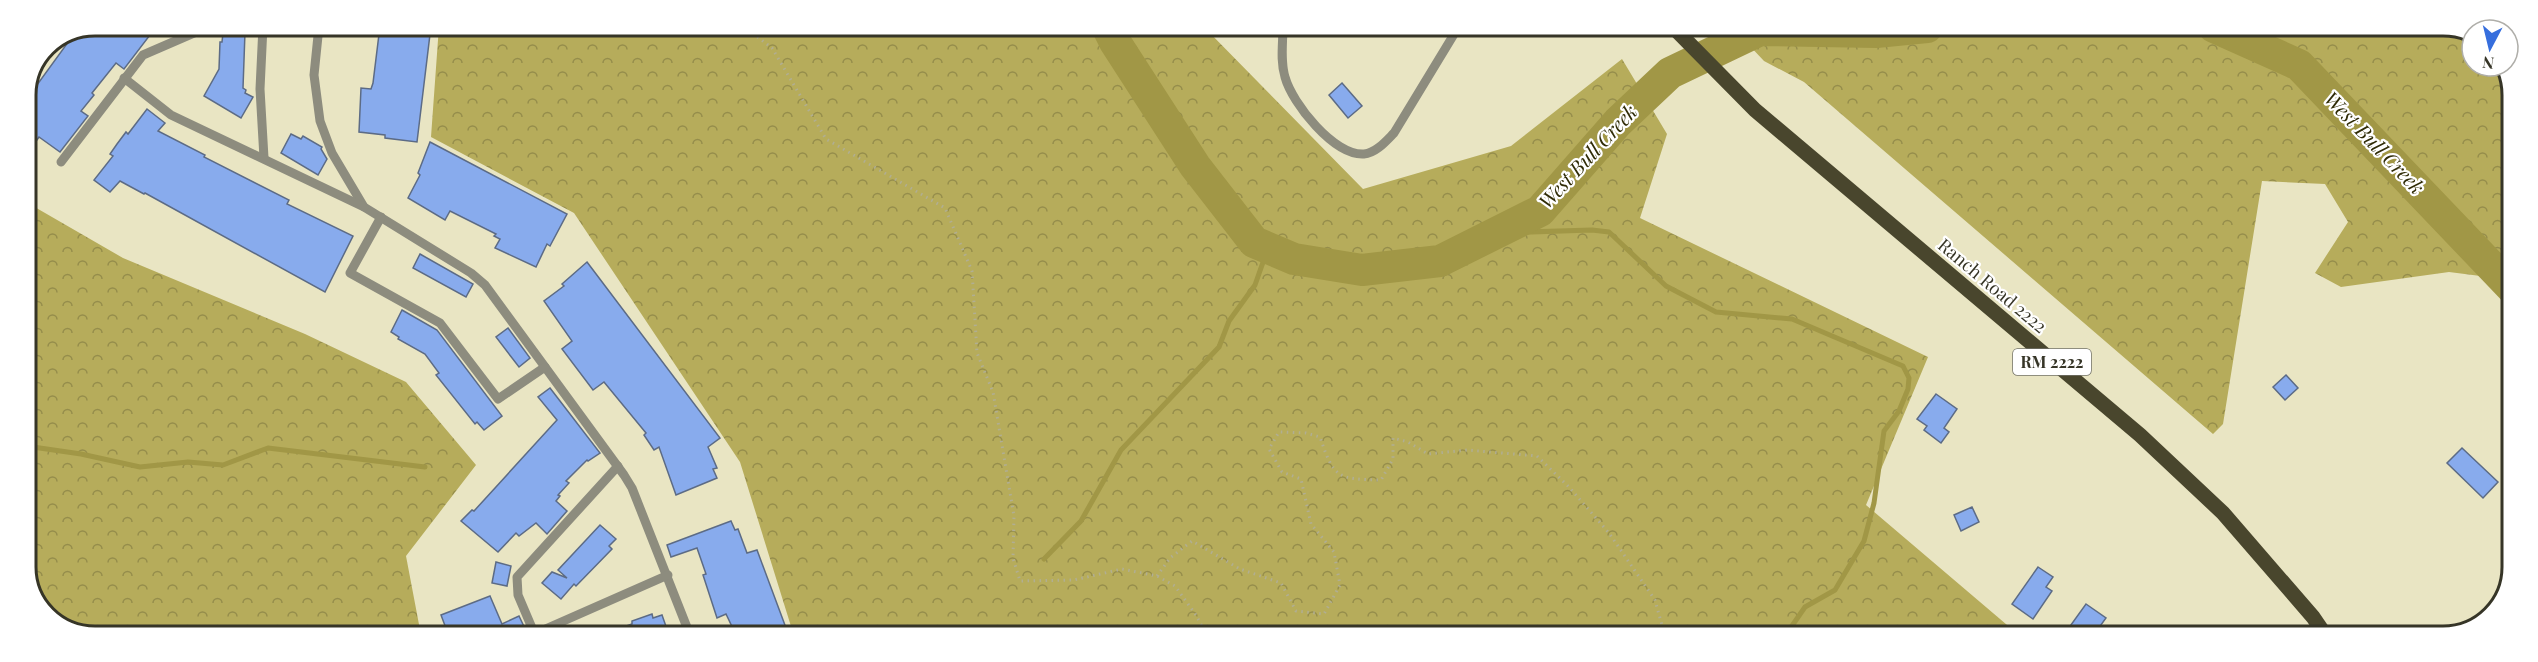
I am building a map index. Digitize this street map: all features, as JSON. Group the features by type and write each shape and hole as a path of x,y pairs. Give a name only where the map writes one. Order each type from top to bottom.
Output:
{"main road":[{"name":"Ranch Road 2222","path":"1682,36 1755,110 2140,435 2223,513 2319,626"}],"lane":[{"path":"62,162 124,78 149,50 185,36"},
{"path":"263,36 260,89 264,158"},
{"path":"319,36 314,75 320,121 332,153 364,207"},
{"path":"1283,36 1283,67 1293,98 1326,137 1351,152 1365,154 1379,147 1394,133 1453,36"},
{"path":"124,78 171,115 364,207 479,278 632,488 687,626"},
{"path":"381,217 350,273 440,323 498,399 545,367"},
{"path":"531,626 518,595 517,577 618,466"},
{"path":"555,626 668,575"}],"path":[{"path":"756,36 772,48 826,139 945,208 972,272 977,353 993,392 1014,516 1013,558 1020,581 1074,580 1122,569 1157,576 1175,586 1202,626"},
{"path":"1157,576 1170,558 1192,541 1240,569 1281,583 1296,611 1324,614 1340,585 1334,552 1311,524 1301,479 1282,472 1269,449 1279,432 1306,433 1320,437 1329,465 1348,479 1382,480 1393,459 1393,438 1408,441 1428,454 1467,450 1537,456 1569,487 1609,533 1655,600 1662,626"}],"green space":[{"path":"438,36 1213,36 1363,189 1511,146 1622,59 1667,134 1640,218 1928,357 1866,505 2008,626 791,626 740,462 574,213 431,137"},
{"path":"1740,36 2443,36 2460,38 2460,78 2500,78 2502,91 2502,279 2449,272 2341,287 2315,273 2348,222 2325,184 2262,181 2223,424 2213,434 1804,82 1764,61"},
{"path":"36,208 123,258 305,334 406,382 476,465 406,556 419,626 95,626 76,623 59,614 40,590 36,571"}],"building":[{"path":"95,36 149,36 124,69 116,63 92,93 94,95 81,111 88,116 60,152 39,137 36,139 37,85 72,40"},
{"path":"223,36 245,36 243,88 246,90 245,93 253,97 241,118 204,96 219,69 220,42 222,42"},
{"path":"379,36 430,36 417,142 359,132 361,88 371,89"},
{"path":"1342,83 1362,106 1348,118 1329,95"},
{"path":"147,109 165,123 158,131 289,200 287,204 353,236 325,292 145,193 120,181 110,192 94,180 113,156 110,154 117,144 126,132 128,134"},
{"path":"291,134 301,139 303,136 322,147 327,159 318,175 281,153"},
{"path":"430,142 567,214 550,246 547,244 536,267 495,248 500,239 494,236 496,234 450,211 445,220 408,198 420,175 418,173"},
{"path":"420,254 473,284 466,297 413,268"},
{"path":"587,262 720,438 708,447 717,468 713,469 717,478 676,495 659,447 654,450 644,435 646,433 604,382 593,390 562,349 572,341 544,301 564,286 562,284"},
{"path":"402,310 437,330 502,416 484,430 477,422 475,424 436,375 439,373 425,354 398,339 399,337 391,332"},
{"path":"508,328 530,358 519,367 496,337"},
{"path":"2286,375 2298,388 2285,400 2273,387"},
{"path":"550,388 600,453 587,460 566,481 569,483 558,495 560,496 556,501 567,511 547,534 536,523 519,536 516,533 498,552 461,521 472,510 474,511 557,420 538,397"},
{"path":"1936,394 1957,409 1944,428 1949,432 1941,443 1924,430 1927,426 1917,419"},
{"path":"2462,448 2498,482 2483,498 2447,463"},
{"path":"1972,507 1979,522 1961,531 1954,515"},
{"path":"731,521 735,530 738,529 747,553 757,550 785,626 732,626 726,614 717,618 697,548 671,557 667,545"},
{"path":"600,525 616,539 609,546 612,549 561,599 542,583 552,572 567,578 558,570"},
{"path":"496,562 511,566 507,586 492,583"},
{"path":"2038,567 2053,577 2046,587 2052,591 2033,619 2012,604"},
{"path":"490,596 502,624 519,616 524,626 445,626 441,615"},
{"path":"2086,604 2106,618 2100,626 2070,626"},
{"path":"652,614 653,618 662,615 666,626 626,626 632,624 632,621"}],"waterway":[{"name":"West Bull Creek","path":"1112,36 1195,166 1254,242 1294,259 1362,270 1440,261 1540,211 1618,122 1670,73 1747,36"},
{"name":"West Bull Creek","path":"2234,36 2299,65 2502,278"},
{"path":"1496,233 1592,230 1609,232 1666,286 1716,312 1792,319 1903,366 1909,378 1908,389 1899,411 1884,431 1874,503 1864,541 1835,590 1805,607 1792,626"},
{"path":"1044,559 1081,521 1121,450 1219,347 1229,321 1255,285 1268,248"},
{"path":"36,447 81,454 140,467 188,462 223,465 268,448 425,467"}]}
